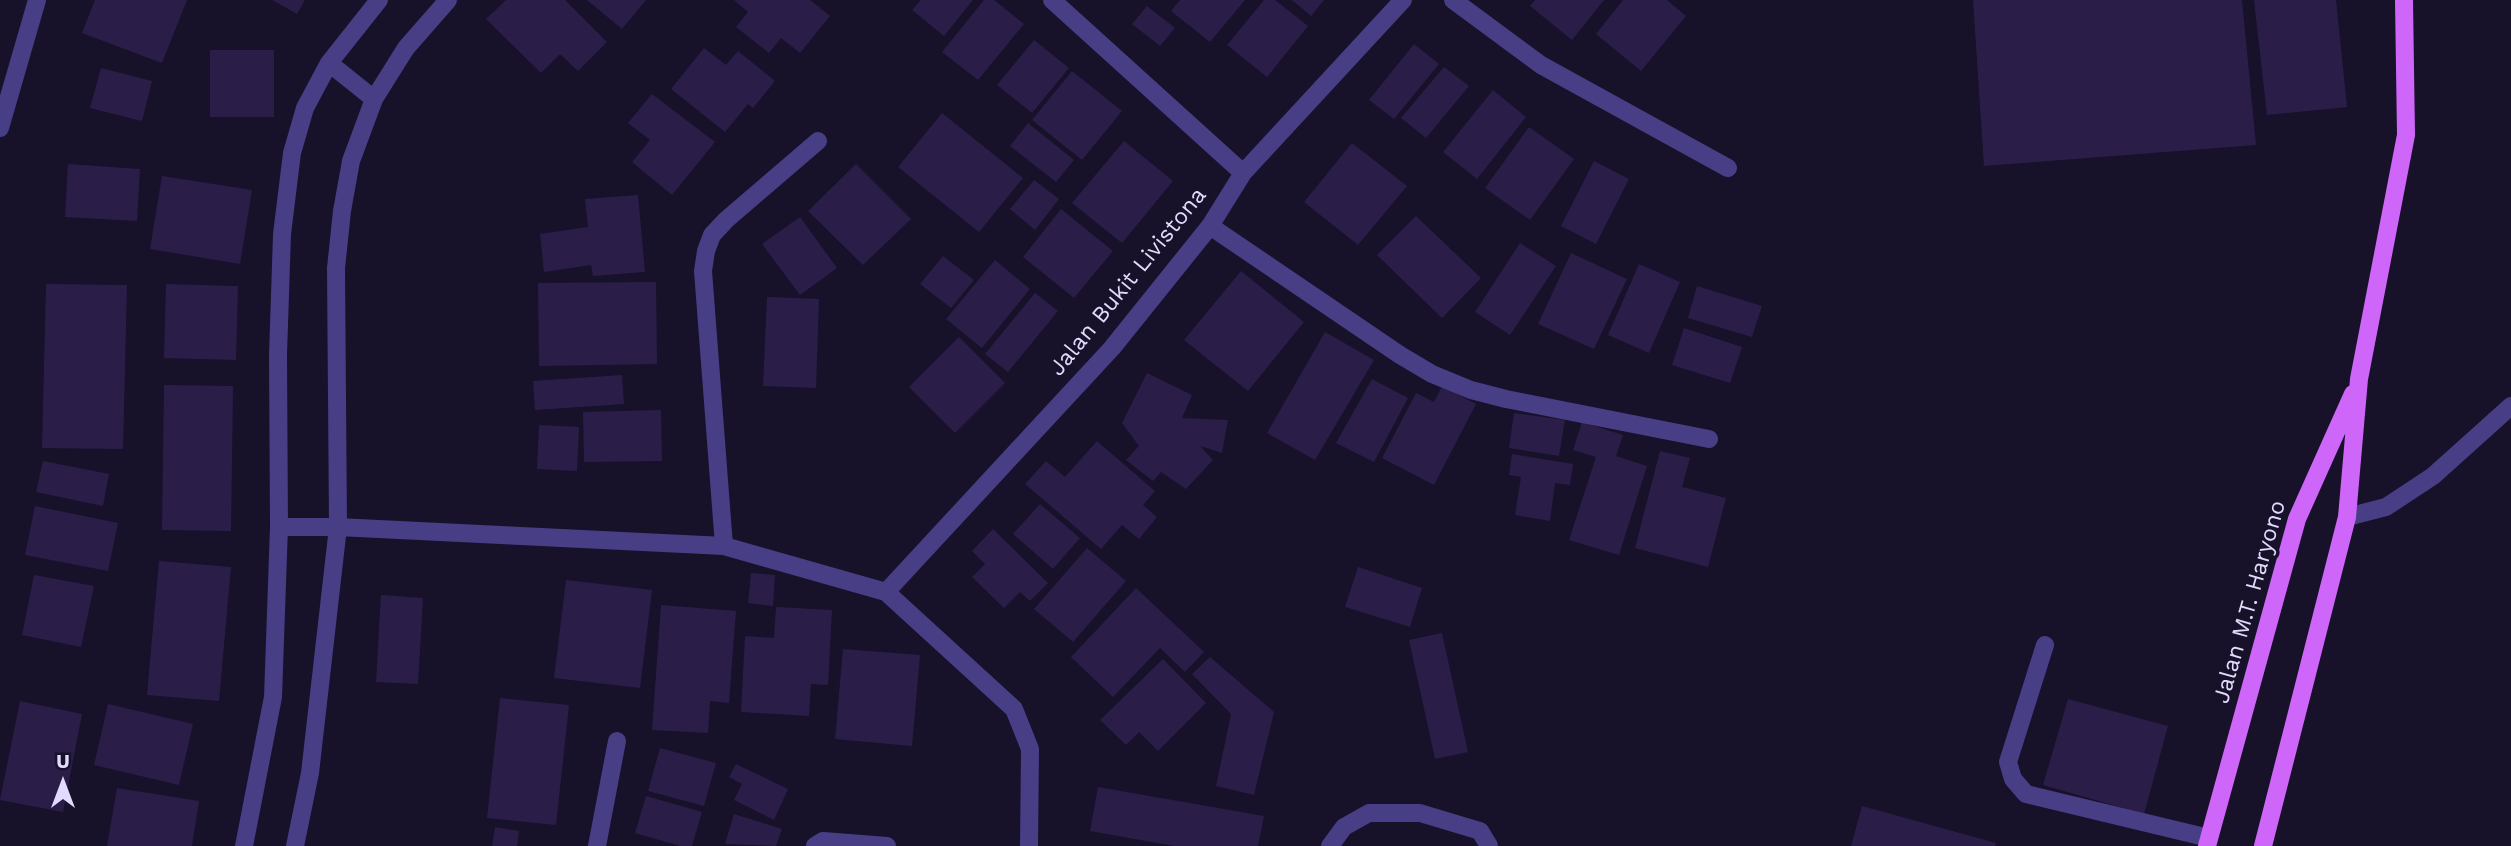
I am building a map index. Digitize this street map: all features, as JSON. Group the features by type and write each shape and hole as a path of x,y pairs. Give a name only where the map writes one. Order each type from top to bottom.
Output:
{"main road":[{"name":"Jalan M.T. Haryono","path":"2263,846 2347,517 2359,379 2406,135 2406,2"},
{"name":"Jalan M.T. Haryono","path":"2208,842 2297,519 2359,379"}],"street":[{"path":"0,128 37,0"},
{"path":"244,846 273,697 279,527 278,355 282,234 292,153 305,107 329,64 379,0"},
{"path":"295,846 310,773 338,527 336,268 341,211 351,161 374,99 406,48 448,0"},
{"path":"1052,0 1243,173"},
{"name":"Jalan Bukit Livistona","path":"886,592 1112,348 1210,226 1243,173 1403,0"},
{"path":"1453,0 1541,65 1728,168"},
{"path":"329,64 374,99"},
{"path":"724,546 703,271 706,251 712,235 726,220 818,141"},
{"path":"1210,226 1400,355 1442,378 1506,399 1709,439"},
{"path":"2347,517 2386,507 2433,476 2511,406"},
{"path":"279,527 338,527 724,546 886,592 1014,709 1030,749 1029,846"},
{"path":"2045,645 2008,762 2013,779 2026,794 2208,842"},
{"path":"597,846 617,741"},
{"path":"1330,846 1344,827 1369,813 1420,813 1480,831 1489,846"},
{"path":"815,846 823,841 831,841 887,846"}],"building":[{"path":"95,0 187,0 162,63 82,33"},
{"path":"272,0 305,0 297,14"},
{"path":"506,0 565,0 607,42 578,71 560,54 541,73 486,19"},
{"path":"587,0 646,0 622,29"},
{"path":"734,0 810,0 830,16 800,53 781,38 769,53 736,27 748,12"},
{"path":"921,0 973,0 944,36 912,10"},
{"path":"984,0 994,0 1024,24 978,80 942,52"},
{"path":"1180,0 1245,0 1210,42 1171,11"},
{"path":"1264,0 1275,0 1308,26 1267,77 1227,45"},
{"path":"1292,0 1324,0 1311,16"},
{"path":"1535,0 1604,0 1572,40 1530,6"},
{"path":"1623,0 1667,0 1686,16 1641,71 1596,34"},
{"path":"1973,0 2242,0 2256,145 1984,166"},
{"path":"2254,0 2336,0 2347,107 2267,115"},
{"path":"1147,6 1175,28 1160,46 1132,24"},
{"path":"1034,40 1069,68 1032,113 997,85"},
{"path":"1414,44 1439,64 1394,119 1369,100"},
{"path":"704,48 726,65 738,51 775,81 753,108 748,104 725,132 671,89"},
{"path":"210,50 274,50 274,117 210,117"},
{"path":"1444,67 1469,86 1426,138 1401,118"},
{"path":"101,68 152,81 142,121 90,108"},
{"path":"1072,71 1122,111 1082,160 1032,120"},
{"path":"1493,90 1526,117 1477,179 1443,152"},
{"path":"652,94 715,142 672,195 632,162 650,140 628,123"},
{"path":"942,113 1023,178 979,232 898,167"},
{"path":"1028,123 1074,160 1056,182 1010,146"},
{"path":"1529,127 1574,159 1530,220 1485,188"},
{"path":"1124,141 1173,181 1122,243 1072,203"},
{"path":"1352,143 1407,186 1358,245 1304,202"},
{"path":"1594,161 1629,179 1596,244 1561,226"},
{"path":"68,164 140,169 137,221 65,217"},
{"path":"856,164 911,219 863,265 808,211"},
{"path":"162,176 252,190 240,264 150,249"},
{"path":"1034,180 1059,199 1035,230 1010,209"},
{"path":"638,195 645,272 593,276 591,265 544,272 540,234 588,227 585,199"},
{"path":"1061,209 1113,251 1074,298 1023,257"},
{"path":"1416,216 1481,278 1442,318 1377,255"},
{"path":"800,217 837,268 800,295 762,244"},
{"path":"1520,243 1556,266 1510,335 1475,312"},
{"path":"1571,253 1627,279 1594,349 1538,324"},
{"path":"943,256 974,280 951,308 920,284"},
{"path":"995,260 1030,289 982,348 946,319"},
{"path":"1639,264 1680,282 1649,353 1608,335"},
{"path":"1241,271 1304,322 1248,391 1184,340"},
{"path":"656,282 657,364 539,366 538,283"},
{"path":"46,284 127,285 123,449 42,448"},
{"path":"166,284 238,286 236,360 164,358"},
{"path":"1697,286 1762,306 1752,337 1688,318"},
{"path":"1035,293 1058,311 1008,372 985,354"},
{"path":"767,297 819,299 816,388 763,386"},
{"path":"1684,328 1742,347 1730,383 1672,365"},
{"path":"1325,332 1374,360 1315,460 1267,433"},
{"path":"959,337 1005,383 955,433 909,387"},
{"path":"1147,373 1192,395 1182,418 1228,420 1222,453 1200,446 1213,460 1186,489 1161,472 1153,481 1126,460 1139,446 1122,423"},
{"path":"622,375 624,404 535,410 533,381"},
{"path":"1372,379 1408,398 1374,462 1336,443"},
{"path":"164,385 233,386 231,531 162,530"},
{"path":"1442,386 1476,404 1434,485 1382,458 1416,393 1434,402"},
{"path":"661,410 662,461 584,462 583,412"},
{"path":"1514,413 1565,420 1559,456 1509,448"},
{"path":"1582,422 1623,435 1616,456 1647,466 1619,555 1569,540 1596,457 1573,450"},
{"path":"539,425 579,427 577,471 537,469"},
{"path":"1097,441 1155,491 1143,505 1157,517 1139,539 1122,525 1101,549 1025,484 1046,461 1065,477"},
{"path":"1660,451 1690,458 1682,487 1726,498 1708,567 1635,548"},
{"path":"1512,454 1573,464 1570,485 1555,483 1550,521 1515,515 1521,477 1509,475"},
{"path":"43,461 109,474 103,506 36,492"},
{"path":"1040,504 1080,538 1053,569 1013,534"},
{"path":"35,506 118,523 108,571 25,555"},
{"path":"993,529 1048,583 1030,601 1020,592 1004,608 972,577 985,564 972,551"},
{"path":"1087,548 1126,581 1073,642 1034,609"},
{"path":"159,561 231,567 219,701 147,695"},
{"path":"1358,567 1422,588 1410,627 1345,607"},
{"path":"751,573 775,575 773,606 748,603"},
{"path":"34,575 94,586 81,647 22,635"},
{"path":"566,580 652,590 640,688 554,678"},
{"path":"1136,588 1204,652 1185,672 1160,648 1113,697 1071,657"},
{"path":"381,595 423,598 418,684 376,682"},
{"path":"661,605 736,611 729,703 710,701 708,733 652,730"},
{"path":"776,607 832,610 828,685 811,684 809,716 741,712 745,636 774,638"},
{"path":"1442,633 1468,752 1435,759 1409,640"},
{"path":"843,649 920,655 912,746 835,739"},
{"path":"1210,657 1274,712 1254,795 1216,786 1231,714 1192,674"},
{"path":"1163,659 1206,703 1158,751 1139,732 1126,745 1100,720"},
{"path":"500,698 569,705 556,825 487,818"},
{"path":"2068,699 2168,726 2144,814 2043,785"},
{"path":"20,701 82,714 63,812 0,800"},
{"path":"108,704 193,724 179,785 94,765"},
{"path":"660,748 716,763 704,806 648,791"},
{"path":"736,764 788,789 774,820 734,800 742,784 729,777"},
{"path":"1098,787 1264,816 1258,846 1174,846 1090,831"},
{"path":"117,788 199,801 192,846 107,846"},
{"path":"646,796 702,812 692,846 680,846 635,833"},
{"path":"1862,806 1996,843 1995,846 1851,846"},
{"path":"734,814 782,829 776,846 725,844"},
{"path":"495,827 519,831 517,846 492,846"}]}
